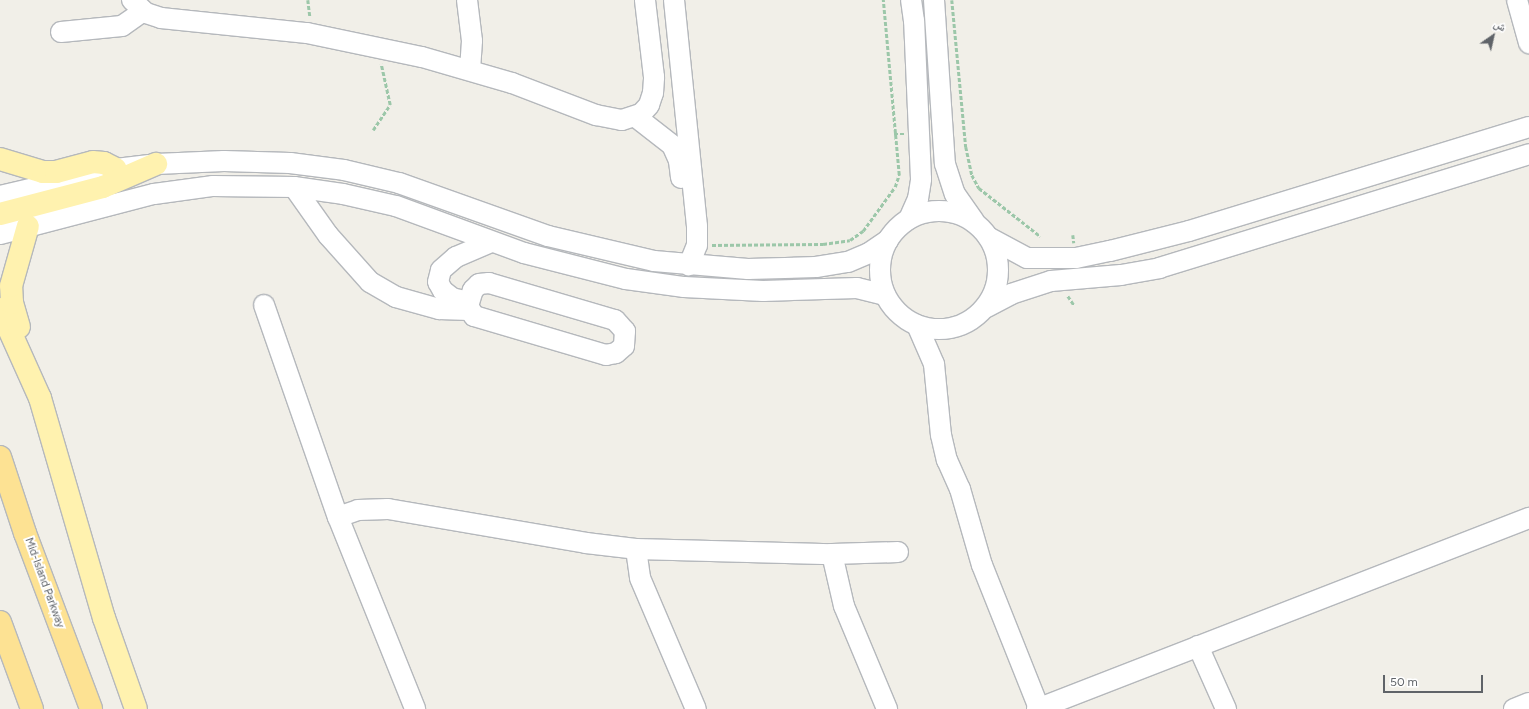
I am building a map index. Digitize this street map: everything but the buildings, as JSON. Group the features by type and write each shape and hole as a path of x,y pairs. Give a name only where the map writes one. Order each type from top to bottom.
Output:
{"highway":[{"name":"Mid-Island Parkway","path":"0,457 28,540 91,709"},
{"path":"0,622 32,709"}],"main road":[{"path":"0,159 43,172 97,162 116,169"},
{"path":"0,214 103,187 156,164"},
{"path":"13,345 24,342 12,303 11,286 28,226"},
{"path":"0,309 13,345 40,398 52,433 104,618 136,709"}],"street":[{"path":"467,0 472,40 470,70"},
{"path":"640,120 658,105 659,90 654,77 645,0"},
{"path":"674,0 697,226 697,245 692,266 692,287"},
{"path":"0,196 116,169 156,164 257,161 344,170 406,185 548,236 629,256 692,266 775,269 837,265 869,253 888,240 909,219 918,199 921,179 914,21 911,0"},
{"path":"934,0 944,164 955,194 974,221 988,237 997,256 998,277 987,307"},
{"path":"1518,0 1529,43"},
{"path":"61,32 122,26 133,5 149,21 169,19 273,28 376,46 470,70 596,115 613,120 640,120 666,139 674,149 679,161 684,194"},
{"path":"988,237 1027,258 1076,258 1189,231 1529,127"},
{"path":"888,240 880,264 880,276 885,295 895,310 917,325 930,329 956,328 968,322 987,307 1011,294 1051,281 1121,275 1160,268 1529,154"},
{"path":"0,234 124,200 183,189 239,185 294,187 343,194 396,206 491,242 601,274 692,287 763,291 857,288 885,295"},
{"path":"294,187 328,235 370,282 396,297 438,309 469,306"},
{"path":"909,219 924,213 944,211 974,221"},
{"path":"469,306 475,286 489,283 615,320 623,326 626,341 620,350 606,355 478,317 469,306 452,298 443,291 438,282 441,270 456,257 491,242"},
{"path":"264,305 338,517 415,709"},
{"path":"917,325 934,364 941,435 947,460 960,489 982,565 1038,709 1529,518"},
{"path":"338,517 358,510 388,509 586,543 636,549 832,554 898,552"},
{"path":"636,549 640,578 696,709"},
{"path":"832,554 844,606 887,709"},
{"path":"1198,646 1226,709"},
{"path":"1514,709 1529,703"}],"path":[{"path":"308,0 311,22"},
{"path":"697,245 823,244 850,240 863,231 895,187 899,175 883,0"},
{"path":"952,0 966,147 972,176 979,188 1040,236"},
{"path":"373,130 388,110 390,101 376,46"}]}
